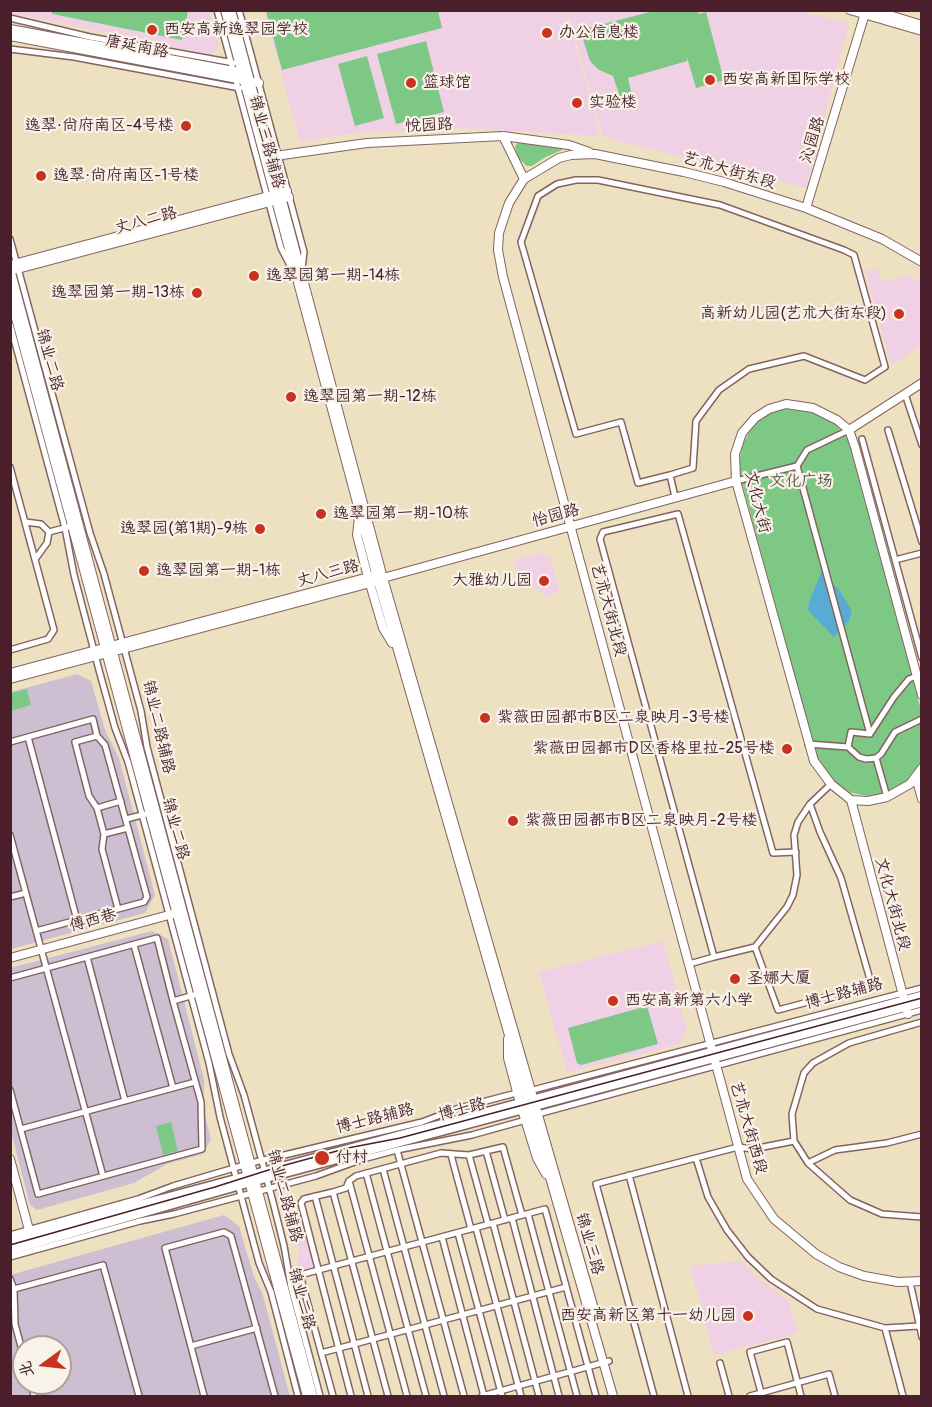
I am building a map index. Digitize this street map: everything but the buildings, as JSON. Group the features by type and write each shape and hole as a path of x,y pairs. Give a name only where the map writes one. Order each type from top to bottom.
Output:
{"main road":[{"name":"博士路","path":"10,1250 252,1178 905,1003 921,996"},
{"name":"博士路","path":"905,1003 921,1002"},
{"name":"博士路","path":"10,1240 238,1182"}],"street":[{"name":"锦业三路辅路","path":"217,10 271,156"},
{"path":"225,10 242,77 271,156 278,197 375,579 383,628 399,654 529,1104"},
{"path":"231,10 242,77"},
{"name":"锦业三路辅路","path":"239,10 242,77 278,197 280,248 299,275"},
{"path":"850,10 921,25"},
{"path":"868,12 921,32"},
{"name":"沁园路","path":"806,208 868,12"},
{"path":"10,18 242,77"},
{"name":"唐延南路","path":"10,29 242,77"},
{"name":"唐延南路","path":"10,36 242,77"},
{"path":"10,50 242,77"},
{"path":"503,136 524,179"},
{"name":"悦园路","path":"271,156 366,143 503,136 569,145 595,154"},
{"name":"艺术大街东段","path":"524,179 559,158 595,154 694,174 806,208 882,239 921,262"},
{"name":"艺术大街北段","path":"524,179 503,216 499,233 498,250 503,278 572,526 713,1055"},
{"path":"576,180 598,180 720,205 854,255 885,367 865,381 804,356 749,369 719,390 696,421 693,468 670,475 638,483 621,422 576,434 520,242 538,196 557,184 576,180"},
{"name":"丈八二路","path":"13,268 278,197"},
{"name":"锦业二路辅路","path":"10,239 13,268 104,574 141,711 147,747 223,1031 244,1095 285,1246 291,1287 320,1396"},
{"name":"锦业二路","path":"13,268 72,526"},
{"path":"299,275 375,579 529,1104"},
{"name":"锦业二路","path":"10,296 72,526 110,649 176,913 252,1178 307,1396"},
{"path":"10,324 72,526 74,575 115,728 150,813 126,819"},
{"path":"736,481 797,466 807,450 849,430 921,383"},
{"path":"905,394 921,445"},
{"name":"文化大街","path":"849,430 837,420 813,408 786,404 769,409 755,418 742,433 735,454 736,481 808,744 814,760 831,784 851,800"},
{"path":"849,430 921,695"},
{"path":"888,430 921,542"},
{"path":"862,439 921,658"},
{"path":"797,466 870,734"},
{"path":"10,467 54,630 48,639 10,650"},
{"path":"670,475 675,497"},
{"name":"怡园路","path":"375,579 736,481"},
{"path":"714,957 600,539 603,532 678,514 773,853 796,852"},
{"path":"25,522 41,524 50,532"},
{"path":"50,532 72,526"},
{"path":"36,558 47,543 50,532"},
{"path":"895,560 921,553"},
{"name":"丈八三路","path":"10,673 375,579"},
{"name":"丈八三路","path":"10,679 94,653"},
{"path":"870,734 894,697 909,679 918,678"},
{"path":"10,742 93,719 97,735 105,745 147,897 144,902 36,931"},
{"path":"808,744 848,747 859,757 876,758 895,732 921,719"},
{"path":"848,747 851,732 870,734"},
{"path":"97,735 75,742 89,796 97,808 104,834 102,849 118,909"},
{"path":"28,737 77,920"},
{"path":"876,758 886,797"},
{"path":"851,800 868,801 886,797 904,788 916,777 921,768"},
{"path":"916,777 921,799"},
{"path":"689,964 755,947 787,908 793,895 797,875 794,836 798,822 810,804 831,784"},
{"name":"文化大街北段","path":"851,800 905,1003"},
{"path":"97,808 121,801"},
{"path":"755,947 778,1010 868,986 871,983 842,878 820,832 810,804"},
{"path":"104,834 128,828"},
{"path":"10,835 103,1176"},
{"path":"10,897 26,893"},
{"name":"傅西巷","path":"10,958 176,913"},
{"path":"10,978 157,938 201,1102 202,1149 38,1194 10,1090"},
{"path":"134,945 172,1088"},
{"path":"87,957 125,1101"},
{"name":"博士路辅路","path":"10,1235 138,1199 173,1186 261,1160 422,1122 456,1109 529,1104 905,1003 921,988"},
{"path":"173,1001 198,994 234,1169 259,1263 271,1292 298,1396"},
{"name":"博士路辅路","path":"905,1003 921,1010"},
{"path":"921,1022 849,1043 813,1063 804,1073 792,1114 794,1141 808,1164 850,1200 882,1214 921,1217"},
{"name":"艺术大街西段","path":"713,1055 738,1147 752,1188 774,1219 802,1245 829,1262 864,1276 910,1282 921,1281"},
{"path":"21,1129 195,1082"},
{"name":"博士路辅路","path":"10,1257 140,1221 269,1189 397,1150 472,1135 529,1104"},
{"name":"锦业三路","path":"529,1104 618,1396"},
{"name":"锦业三路","path":"529,1104 606,1362 613,1396"},
{"path":"808,1164 835,1150 887,1143 921,1134"},
{"path":"654,1396 596,1184 738,1147 753,1149 794,1141"},
{"path":"351,1396 300,1203 304,1199 346,1188 356,1176 383,1168 441,1153 469,1155 503,1147 578,1396"},
{"path":"397,1150 464,1396"},
{"path":"486,1151 505,1220"},
{"path":"451,1155 474,1228 520,1396"},
{"path":"469,1155 514,1301 539,1396"},
{"path":"696,1158 708,1197 727,1230 748,1257 771,1279 817,1309 885,1328 919,1326"},
{"path":"10,1159 29,1230"},
{"path":"383,1168 444,1396"},
{"path":"366,1173 426,1396"},
{"path":"629,1175 688,1396"},
{"path":"350,1181 407,1396"},
{"name":"锦业二路","path":"255,1192 314,1396"},
{"path":"333,1192 388,1396"},
{"path":"315,1196 368,1396"},
{"path":"333,1396 300,1275 545,1209 596,1396"},
{"path":"512,1218 559,1396"},
{"path":"204,1396 165,1248 224,1232 231,1236 275,1396"},
{"path":"458,1233 502,1394"},
{"path":"442,1237 484,1396 502,1394 518,1387 606,1362"},
{"path":"14,1289 103,1264 139,1396"},
{"path":"10,1279 14,1289 15,1324 18,1335"},
{"path":"910,1282 921,1337"},
{"path":"321,1353 566,1287"},
{"path":"191,1346 256,1328"},
{"path":"885,1328 903,1396"},
{"path":"761,1395 750,1352 786,1342 801,1396"},
{"path":"720,1363 729,1396"},
{"path":"750,1396 761,1395 829,1374 835,1396"}],"shaded area":[{"name":"西安高新逸翠园学校","path":"11,10 209,11 219,47 212,55 11,13"},
{"name":"西安高新国际学校","path":"793,10 849,23 806,188 603,137 568,11"},
{"path":"264,11 566,11 600,136 455,128 346,134 300,142"},
{"name":"高新幼儿园(艺术大街东段)","path":"878,268 882,282 910,275 921,283 921,345 891,366 865,271"},
{"name":"大雅幼儿园","path":"542,552 544,558 550,556 560,592 544,596 543,591 539,592 521,571 517,571 514,560"},
{"path":"77,674 91,681 105,730 119,758 155,895 145,913 11,949 11,692"},
{"path":"152,931 168,939 204,1079 204,1112 211,1139 203,1154 167,1164 134,1183 37,1210 30,1205 11,1132 10,968"},
{"name":"西安高新第六小学","path":"663,941 687,1030 679,1044 567,1073 539,972"},
{"path":"224,1215 239,1226 254,1277 262,1292 290,1396 11,1396 10,1275"},
{"path":"300,1215 314,1267 296,1272 299,1251 290,1217"},
{"name":"西安高新区第十一幼儿园","path":"743,1261 753,1274 788,1300 798,1333 714,1355 690,1266"}],"green space":[{"path":"52,10 188,11 182,40 52,14"},
{"path":"266,11 438,11 442,28 282,70"},
{"path":"654,11 698,11 699,14 706,12 724,80 696,88 687,57 687,61 628,78 633,100 622,103 613,76 599,70 590,61 580,30"},
{"name":"篮球馆","path":"426,41 444,112 396,124 377,54"},
{"path":"367,56 384,118 355,126 338,64"},
{"path":"518,142 564,149 532,166 527,166 518,158 515,147"},
{"name":"文化广场","path":"788,407 811,411 832,421 841,430 854,453 921,710 922,759 915,773 904,784 883,794 868,796 847,792 829,776 815,753 740,475 742,446 751,428 768,413"},
{"path":"27,689 31,705 11,711 11,693"},
{"path":"647,1006 658,1044 581,1065 577,1063 568,1028"},
{"path":"171,1122 178,1151 163,1155 156,1126"}],"water":[{"path":"823,568 828,571 832,584 838,588 852,611 849,621 834,637 808,610"}],"tram line":[{"path":"10,1245 348,1148 400,1138 922,998"}],"place":[{"name":"西安高新逸翠园学校","path":"152,30"},
{"name":"办公信息楼","path":"547,33"},
{"name":"西安高新国际学校","path":"710,80"},
{"name":"篮球馆","path":"411,83"},
{"name":"实验楼","path":"577,103"},
{"name":"逸翠·尚府南区-4号楼","path":"186,126"},
{"name":"逸翠·尚府南区-1号楼","path":"41,176"},
{"name":"逸翠园第一期-14栋","path":"254,276"},
{"name":"逸翠园第一期-13栋","path":"197,293"},
{"name":"高新幼儿园(艺术大街东段)","path":"899,314"},
{"name":"逸翠园第一期-12栋","path":"291,397"},
{"name":"逸翠园第一期-10栋","path":"321,514"},
{"name":"逸翠园(第1期)-9栋","path":"260,529"},
{"name":"逸翠园第一期-1栋","path":"144,571"},
{"name":"大雅幼儿园","path":"544,581"},
{"name":"紫薇田园都市B区二泉映月-3号楼","path":"485,718"},
{"name":"紫薇田园都市D区香格里拉-25号楼","path":"787,749"},
{"name":"紫薇田园都市B区二泉映月-2号楼","path":"513,821"},
{"name":"圣娜大厦","path":"735,979"},
{"name":"西安高新第六小学","path":"613,1001"},
{"name":"付村","path":"322,1158"},
{"name":"西安高新区第十一幼儿园","path":"748,1316"}]}
